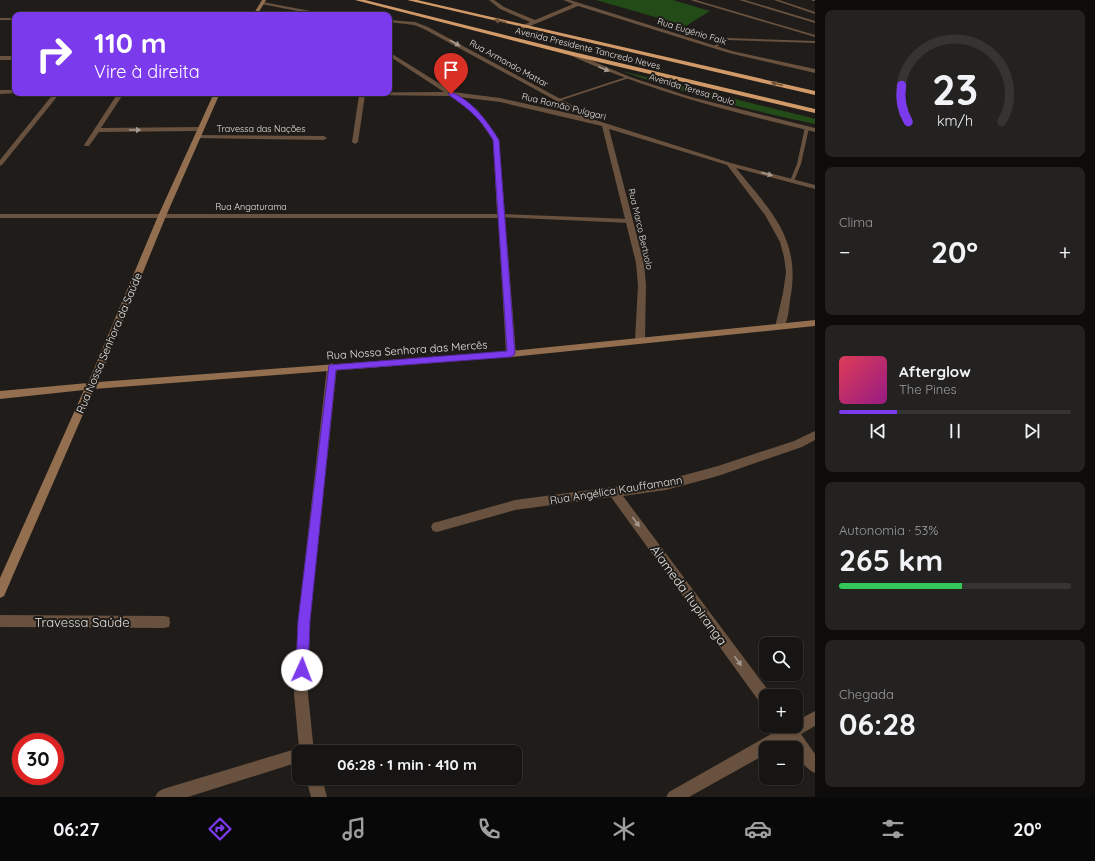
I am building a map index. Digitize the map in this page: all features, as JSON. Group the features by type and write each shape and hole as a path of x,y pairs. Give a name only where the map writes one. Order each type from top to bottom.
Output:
{"highway":[{"name":"Avenida Presidente Tancredo Neves","path":"358,0 569,53 796,106 815,112"},
{"name":"Avenida Presidente Tancredo Neves","path":"410,0 815,93"},
{"path":"390,8 401,15 409,23"}],"main road":[{"path":"258,12 263,2 269,0"},
{"name":"Rua Nossa Senhora da Saúde","path":"0,592 91,386 162,216 198,137 215,96"},
{"name":"Rua Nossa Senhora das Mercês","path":"0,395 91,386 511,354 815,323"}],"street":[{"path":"491,0 502,8 534,22"},
{"name":"Rua Eugênio Falk","path":"565,0 714,47 758,59 815,71"},
{"path":"263,2 311,12"},
{"path":"523,27 578,4"},
{"path":"0,19 12,19"},
{"name":"Rua Armando Mattar","path":"392,21 420,25 577,110 588,120"},
{"name":"Avenida Teresa Paulo","path":"569,53 626,78 733,112 815,130"},
{"path":"392,56 476,112 496,140 511,354"},
{"path":"0,58 12,58"},
{"path":"0,92 12,92"},
{"name":"Rua Romão Pulggari","path":"392,93 451,94 500,100 539,108 588,120 729,164 815,187"},
{"path":"0,164 55,96"},
{"path":"87,145 119,96"},
{"path":"355,142 362,96"},
{"path":"539,108 551,105 558,100"},
{"name":"Rua Marco Bertuolo","path":"605,125 640,263 642,285 640,340"},
{"path":"96,130 200,129"},
{"name":"Travessa das Nações","path":"198,137 324,138"},
{"path":"729,164 780,232 785,246 790,271 780,327"},
{"name":"Rua Angaturama","path":"0,216 501,216"},
{"path":"306,745 301,694 304,621 332,368"},
{"name":"Rua Angélica Kauffamann","path":"437,526 515,505 666,485 718,471 798,444 815,435"},
{"name":"Alameda Itupiranga","path":"613,491 759,689"},
{"name":"Travessa Saúde","path":"0,621 164,622"},
{"path":"803,723 815,718"},
{"path":"674,797 781,733"},
{"path":"791,733 815,766"},
{"path":"163,797 292,756"},
{"path":"316,785 319,797"}],"lane":[{"path":"692,0 815,36"},
{"path":"741,0 815,22"},
{"path":"776,0 815,13"},
{"path":"714,47 727,39 815,42"},
{"path":"558,100 626,78"},
{"path":"792,181 799,164 807,128"},
{"path":"501,216 630,221"}],"green space":[{"path":"596,0 673,0 710,11 686,26"},
{"path":"622,71 812,118 815,119 815,124 717,101"}],"route":[{"path":"302,670 304,621 332,368 511,354 496,140 476,112 451,94"}]}
